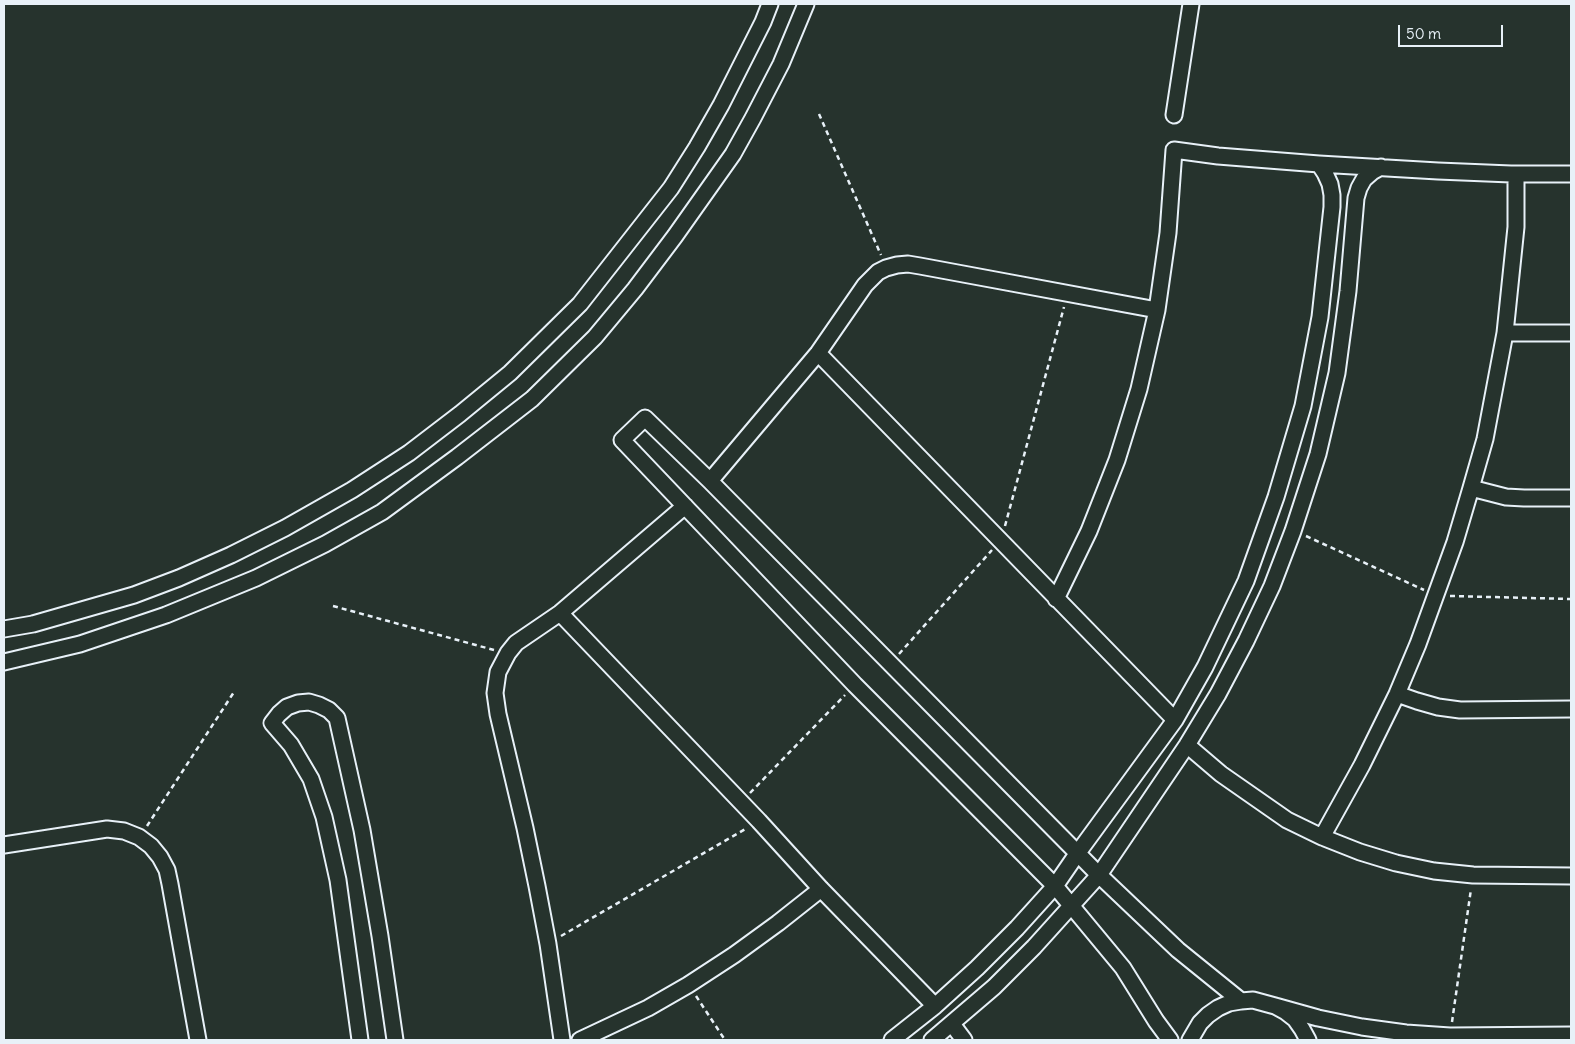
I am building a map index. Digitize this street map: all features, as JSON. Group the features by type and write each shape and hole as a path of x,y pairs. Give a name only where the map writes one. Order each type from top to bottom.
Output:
{"street":[{"path":"4,629 33,624 127,597 179,578 230,555 285,528 352,490 409,453 460,414 510,372 580,304 671,188 721,105 763,22 770,4"},
{"path":"4,662 80,644 166,615 256,578 382,512 526,404 594,337 656,263 733,154 781,64 806,4"},
{"path":"1174,115 1191,4"},
{"path":"1056,599 1089,531 1117,460 1139,388 1157,310 1168,233 1174,150 1218,156 1319,164 1438,171 1571,174"},
{"path":"892,1040 935,1006 997,948 1055,886 1175,720 1205,668 1246,581 1276,497 1303,406 1320,317 1332,195 1330,184 1319,164"},
{"path":"932,1040 952,1024 1020,960 1099,875 1187,745 1218,694 1246,641 1272,586 1294,530 1318,454 1337,373 1348,291 1354,208 1359,188 1364,180 1381,167"},
{"path":"1322,837 1362,765 1397,694 1436,595 1455,542 1471,488 1485,439 1505,333 1516,227 1516,174"},
{"path":"1329,236 1352,237"},
{"path":"710,481 818,353 865,285 878,272 886,268 897,265 914,265 1157,310"},
{"path":"1505,333 1571,334"},
{"path":"818,353 1175,720"},
{"path":"1170,1040 1156,1021 1124,968 1055,886 855,684 622,440 646,418 1077,854 1178,950 1241,1000"},
{"path":"1471,488 1524,498 1571,498"},
{"path":"562,1040 548,944 525,828 497,707 495,693 498,672 508,653 516,643 560,613 685,506"},
{"path":"560,613 759,821 821,889 935,1006"},
{"path":"1397,694 1438,707 1460,710 1571,709"},
{"path":"360,1040 338,880 324,817 311,779 291,745 272,723 287,707 298,703 320,704 337,718 362,830 395,1040"},
{"path":"1187,745 1221,774 1288,820 1322,837 1360,852 1396,864 1434,871 1473,875 1571,876"},
{"path":"4,845 107,828 124,831 139,837 151,846 167,870 198,1040"},
{"path":"580,1040 648,1008 688,984 734,955 821,889"},
{"path":"1190,1040 1208,1014 1241,1000 1252,1000 1318,1018 1362,1027 1406,1033 1450,1036 1571,1035"},
{"path":"1275,1006 1295,1019 1308,1040"},
{"path":"952,1024 964,1040"}],"path":[{"path":"819,114 886,268"},
{"path":"891,664 1001,541 1068,294"},
{"path":"1294,530 1436,595 1571,599"},
{"path":"333,606 508,653"},
{"path":"741,802 855,684"},
{"path":"139,837 234,692"},
{"path":"548,944 759,821"},
{"path":"1450,1036 1473,875"},
{"path":"688,984 725,1040"}]}
